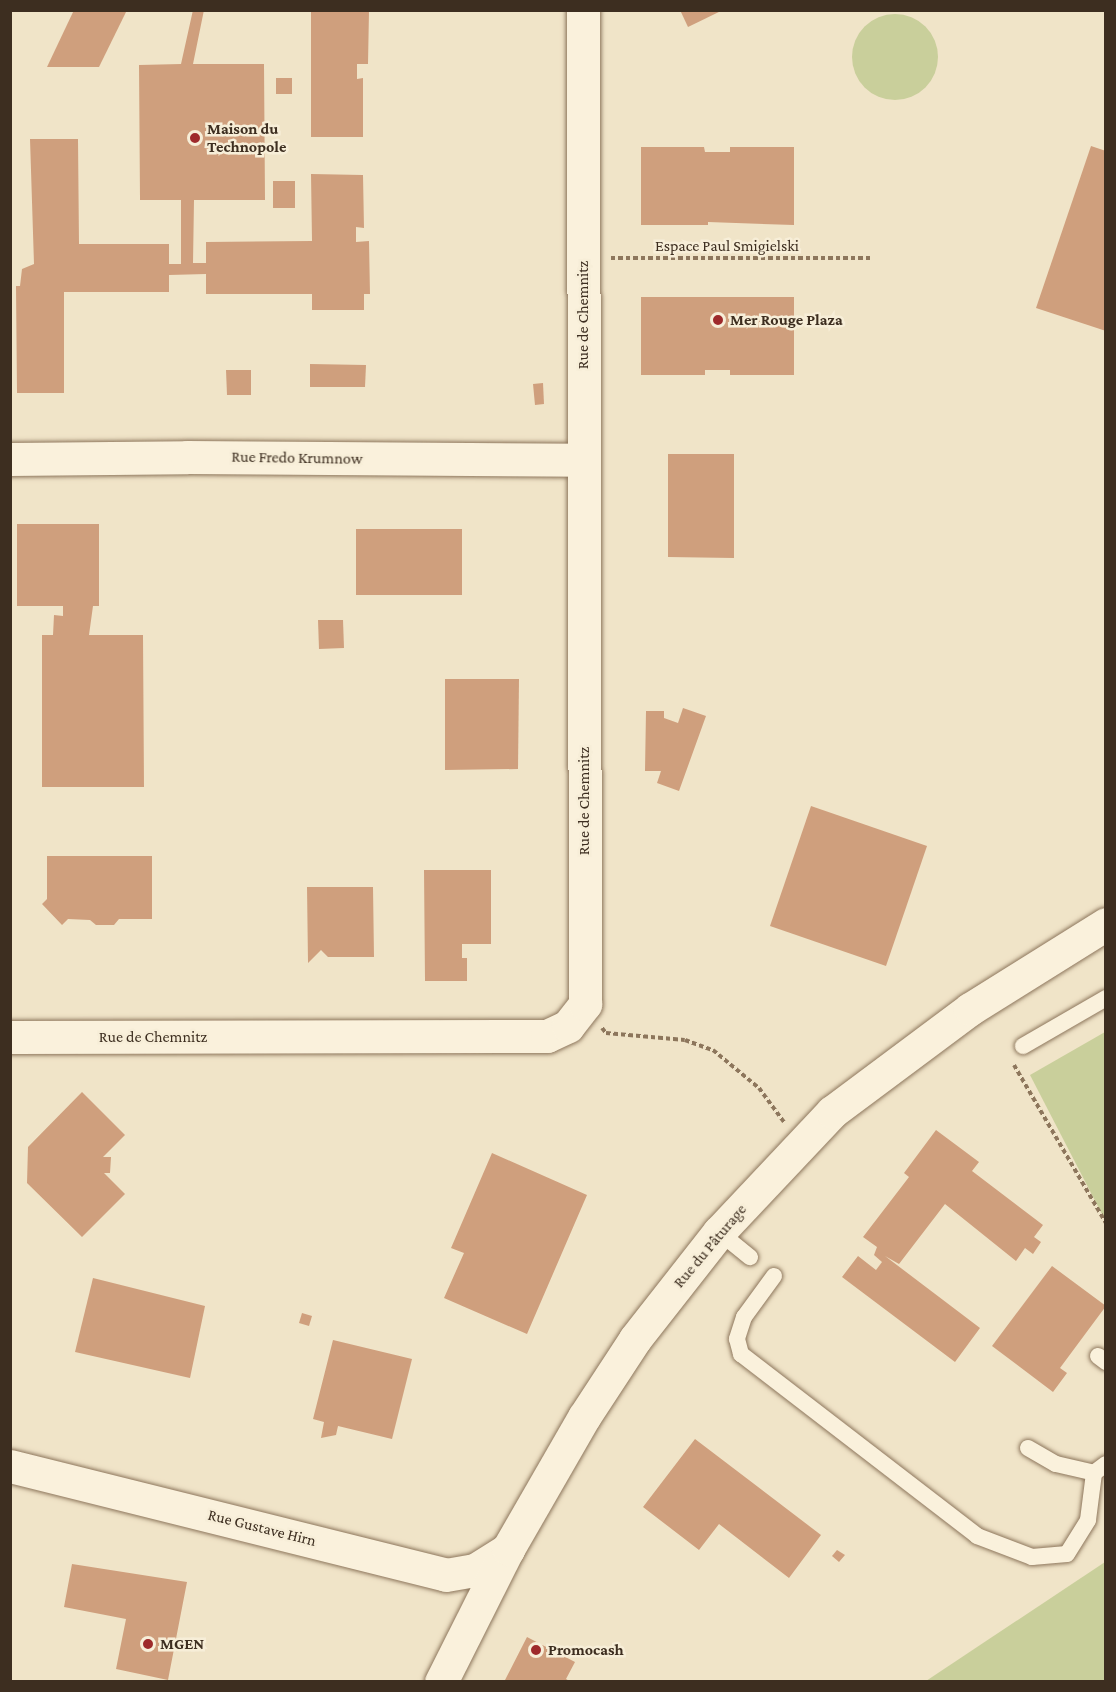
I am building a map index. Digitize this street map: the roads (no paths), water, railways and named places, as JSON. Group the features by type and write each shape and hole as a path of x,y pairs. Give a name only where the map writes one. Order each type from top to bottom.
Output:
{"street":[{"name":"Rue de Chemnitz","path":"10,1037 547,1036 568,1026 585,1004 583,10"},
{"name":"Rue Fredo Krumnow","path":"10,459 187,456 584,460"},
{"name":"Rue du Pâturage","path":"441,1682 508,1550 584,1417 635,1339 719,1232 832,1112 970,1009 1106,924"},
{"name":"Rue Gustave Hirn","path":"10,1466 446,1575 475,1570 508,1550"},
{"path":"446,1575 460,1595 467,1631"}],"lane":[{"path":"1023,1046 1106,998"},
{"path":"719,1232 750,1257"},
{"path":"774,1275 744,1317 736,1339 741,1354 977,1536 1032,1557 1066,1554 1088,1520 1100,1468 1056,1464 1028,1448"}],"place":[{"name":"Maison du Technopole","path":"195,138"},
{"name":"Mer Rouge Plaza","path":"718,320"},
{"name":"MGEN","path":"148,1644"},
{"name":"Promocash","path":"536,1650"}]}
